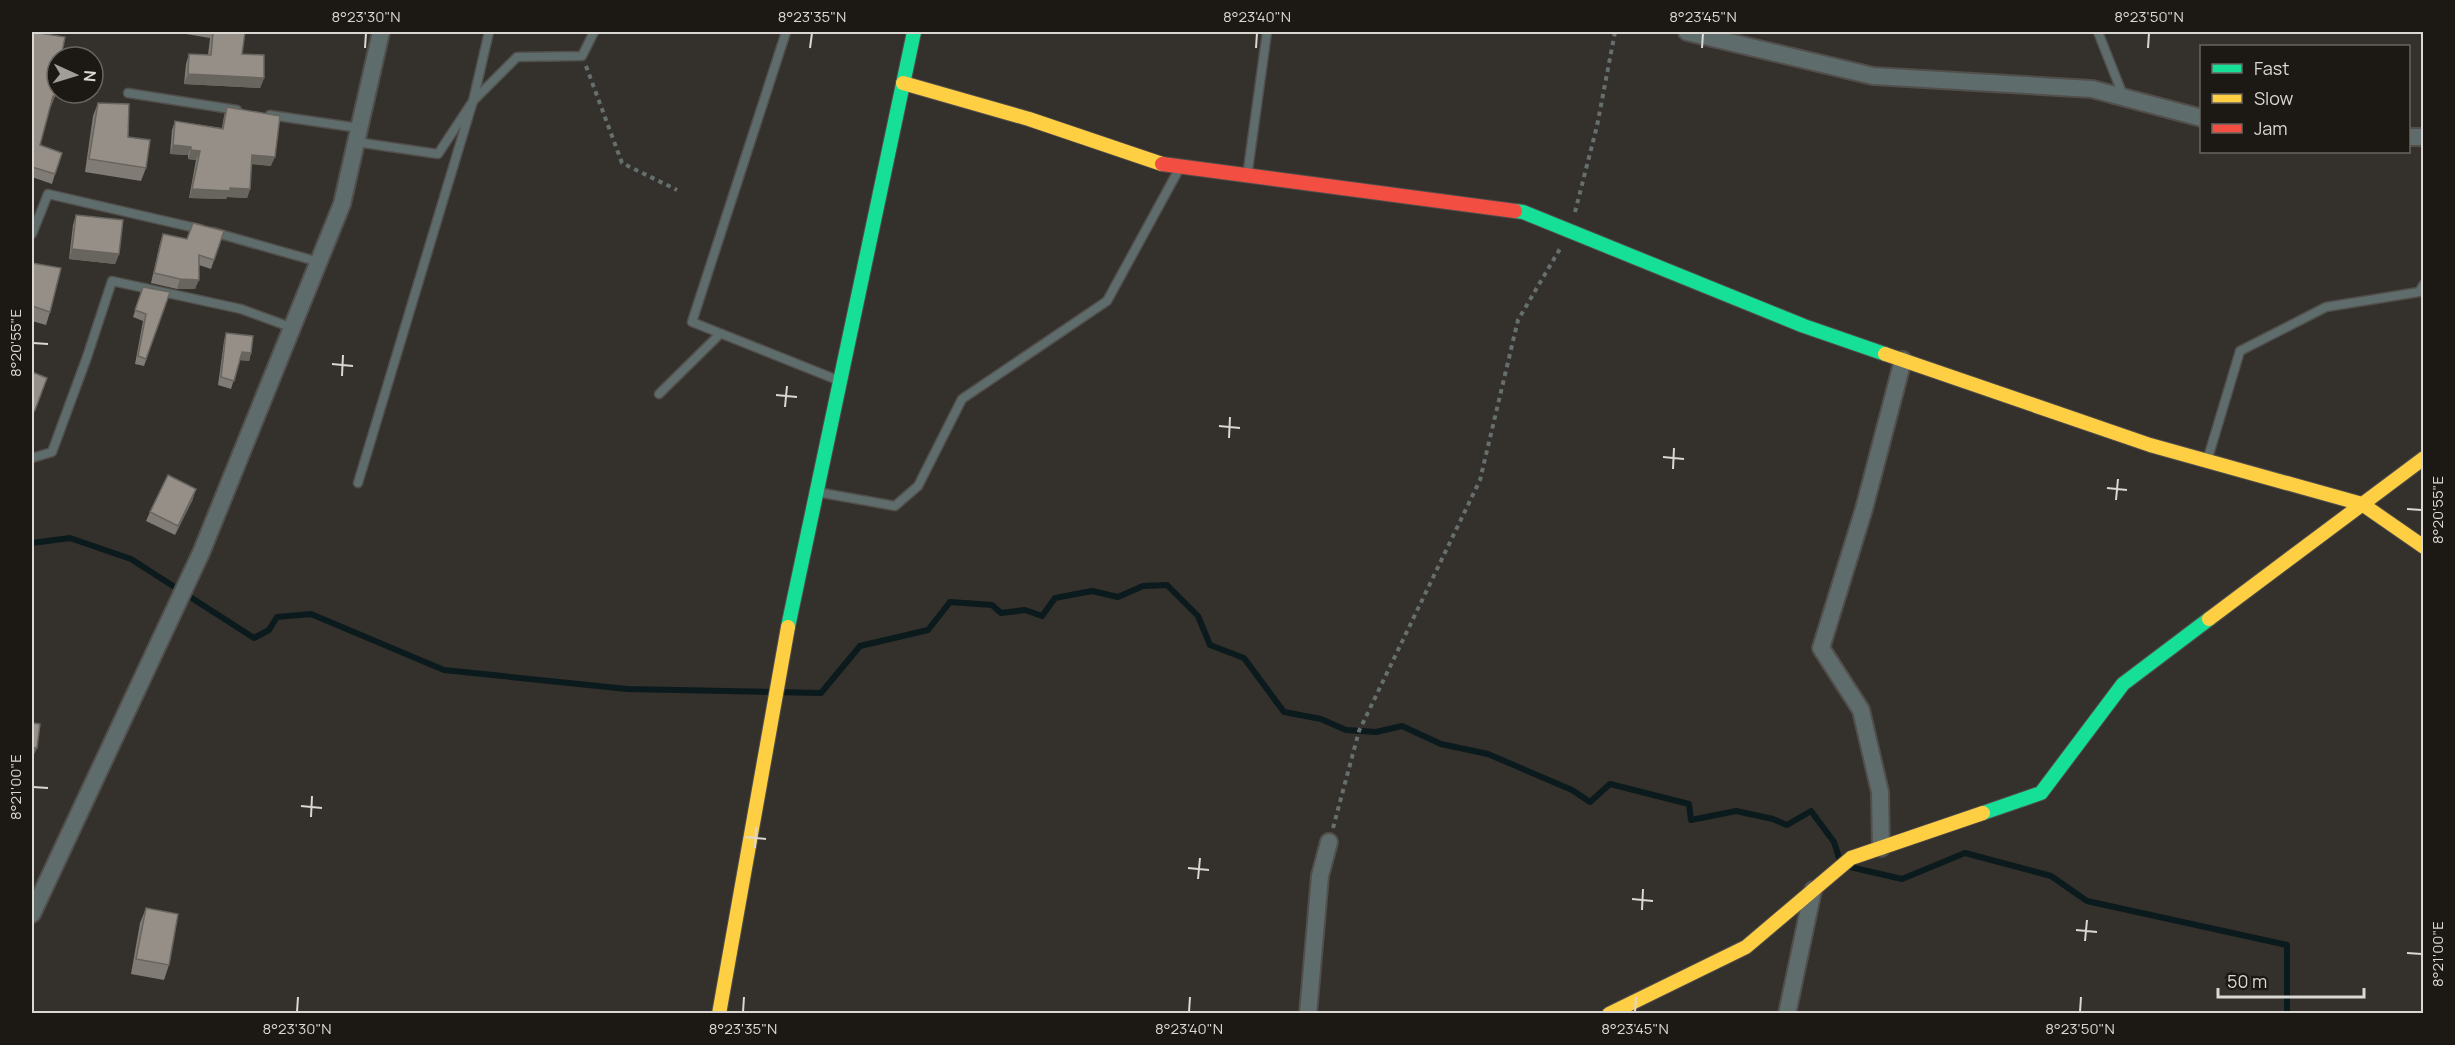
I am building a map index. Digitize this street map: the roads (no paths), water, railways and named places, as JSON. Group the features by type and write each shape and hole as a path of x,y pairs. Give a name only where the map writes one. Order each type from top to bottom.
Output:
{"street":[{"path":"32,914 201,553 293,328 342,204 381,32"},
{"path":"719,1014 783,653 914,32"},
{"path":"1687,32 1873,76 2092,89 2200,117"},
{"path":"903,83 1029,119 1170,167 1523,212 1804,326 2150,445 2362,504 2424,547"},
{"path":"1881,848 1880,792 1861,710 1821,648 1864,509 1903,360"},
{"path":"1609,1014 1746,947 1851,858 2041,793 2123,684 2424,458"},
{"path":"1308,1014 1320,876 1329,842"},
{"path":"1787,1014 1813,890"}],"lane":[{"path":"358,483 473,101 489,32"},
{"path":"255,113 438,154 473,101 517,57 582,56 594,32"},
{"path":"786,32 692,322 841,381"},
{"path":"1247,177 1267,32"},
{"path":"2098,32 2124,98"},
{"path":"128,93 244,111"},
{"path":"817,492 896,506 918,486 962,399 1107,301 1180,168"},
{"path":"32,234 48,194 245,239 319,262"},
{"path":"32,458 52,452 112,281 241,309 293,328"},
{"path":"2207,461 2240,351 2326,308 2419,292 2424,284"},
{"path":"659,394 720,334"}],"waterway":[{"path":"32,543 70,538 131,559 254,638 269,630 277,617 311,614 444,670 627,689 821,693 860,646 928,630 950,602 992,605 1001,613 1025,610 1042,616 1055,598 1092,591 1118,597 1143,586 1167,585 1198,616 1210,645 1244,658 1284,712 1321,719 1346,730 1376,732 1402,726 1441,744 1488,754 1572,790 1590,802 1610,784 1689,804 1691,820 1736,811 1773,819 1787,825 1811,811 1834,842 1840,861"},
{"path":"1850,867 1902,879 1965,853 2051,876 2087,901 2287,945 2287,1014"}]}
